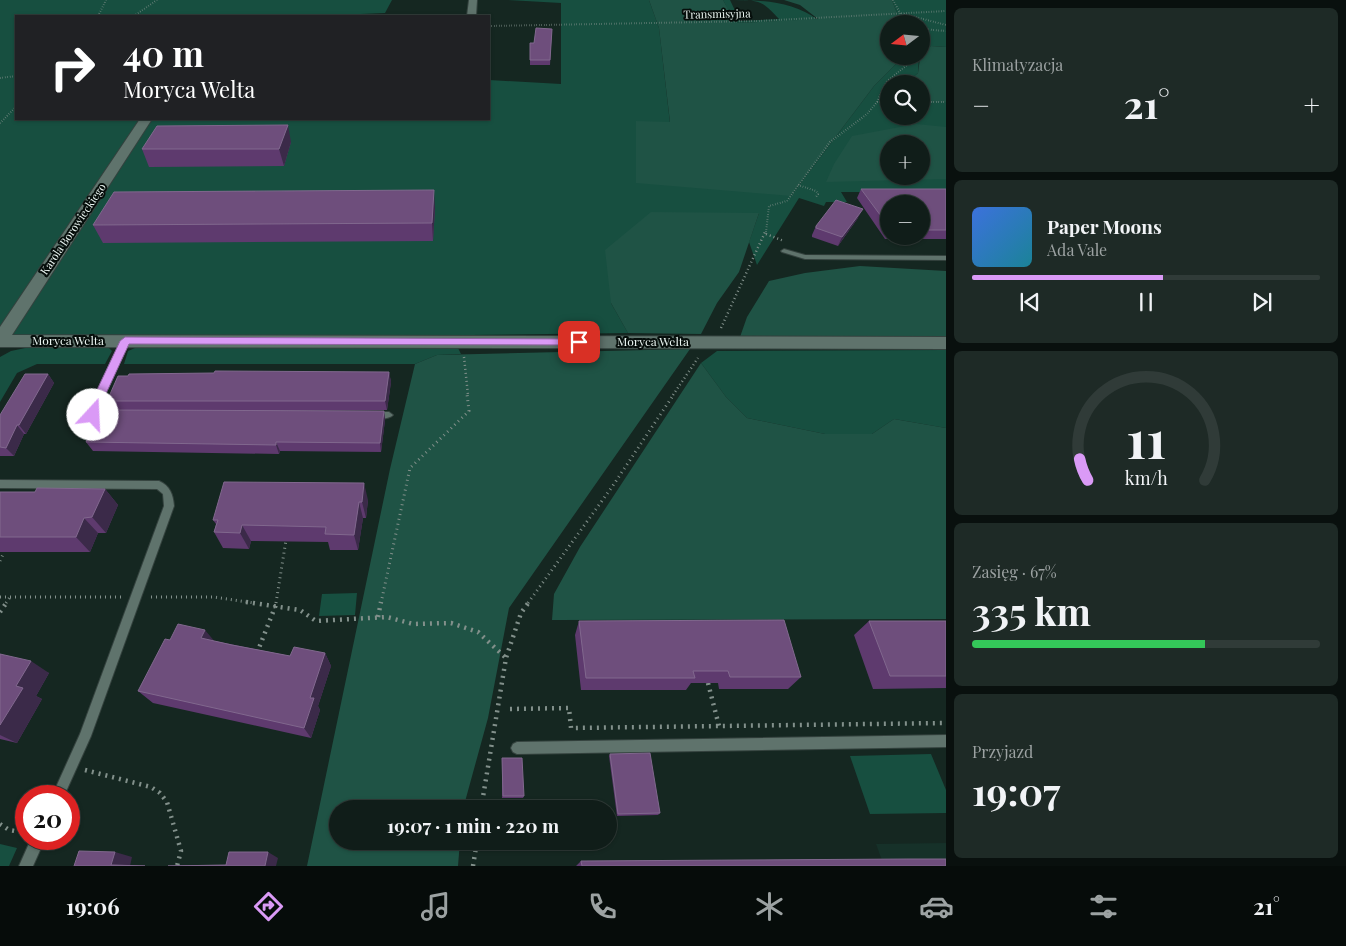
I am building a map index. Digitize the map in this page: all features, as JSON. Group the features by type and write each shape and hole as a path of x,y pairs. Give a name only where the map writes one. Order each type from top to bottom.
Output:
{"street":[{"path":"472,15 473,0"},
{"name":"Karola Borowieckiego","path":"0,340 145,120"},
{"name":"Moryca Welta","path":"0,340 946,343"}],"lane":[{"path":"784,251 805,257 946,258"},
{"path":"116,416 96,416 93,411 125,341"},
{"path":"360,415 390,415"},
{"path":"0,484 148,484 166,488 169,497 169,506 85,736 63,785"},
{"path":"517,748 946,741"},
{"path":"26,866 33,850"}],"path":[{"path":"98,15 106,0"},
{"path":"135,15 157,0"},
{"path":"894,0 900,15"},
{"path":"898,12 946,25"},
{"name":"Transmisyjna","path":"490,26 758,21 898,12 946,12"},
{"path":"930,30 946,31"},
{"path":"482,800 506,658 521,613 612,487 695,361 714,342 766,234 769,206 787,200 830,142 867,114 887,81 907,65"},
{"path":"0,78 15,76"},
{"path":"930,102 946,102"},
{"path":"0,123 15,109"},
{"path":"797,184 815,190 818,193 816,197"},
{"path":"766,234 791,243"},
{"path":"378,617 410,468 469,411 463,342"},
{"path":"252,659 256,656 276,606 286,540"},
{"path":"0,561 4,552"},
{"path":"0,597 214,597 300,610 316,621 387,617 414,624 451,623 478,632 506,658"},
{"path":"0,612 10,597"},
{"path":"708,683 719,726"},
{"path":"510,709 569,708 571,728 946,723"},
{"path":"71,767 151,787 160,793 167,802 181,851 178,866"},
{"path":"0,824 9,830 15,831"},
{"path":"473,866 476,850"}],"shaded area":[{"path":"649,0 723,0 736,23 818,19 800,5 784,0 892,0 898,15 880,15 880,65 895,65 885,75 880,75 880,80 791,196 636,183 636,121 670,122 659,28"},
{"path":"930,46 946,47 946,102 930,102 930,75 916,75 918,73 919,65 930,65"},
{"path":"911,125 946,127 946,179 930,179 930,135 880,135 880,181 826,182 834,164 852,136"},
{"path":"651,212 759,213 739,272 717,303 701,334 628,333 611,303 605,250"},
{"path":"860,266 946,271 946,336 740,337 747,317 769,281 805,273"},
{"path":"690,349 509,608 488,718 465,800 329,800 329,850 459,850 458,866 307,866 390,469 415,364 437,355"},
{"path":"701,363 726,397 747,418 825,434 872,434 894,419 946,428 946,619 552,620 554,594 580,547"},
{"path":"946,843 946,866 884,866 876,844"}],"green space":[{"path":"0,0 392,0 385,13 336,15 15,15 15,120 490,120 490,80 561,84 561,3 508,0 649,0 659,28 670,123 791,196 880,80 880,125 930,125 930,102 946,102 946,192 841,192 847,202 826,202 824,206 799,198 757,265 749,242 759,213 611,303 628,333 396,336 0,335"},
{"path":"723,0 730,0 740,21 779,19 759,2 746,0 774,2 797,8 818,20 735,23"},
{"path":"892,0 946,0 946,47 930,46 930,15 898,15"},
{"path":"895,65 918,65 918,73 916,75 885,75"},
{"path":"30,347 108,347 112,351 105,364 37,364 17,373 0,402 0,357 11,351"},
{"path":"135,348 458,348 461,354 437,355 415,364 124,364 128,351"},
{"path":"946,350 946,428 894,419 872,434 825,434 747,418 726,397 701,363 717,351"},
{"path":"357,593 355,615 319,616 322,594"},
{"path":"931,754 946,790 946,813 870,814 850,756"},
{"path":"0,844 15,848 16,850 9,866 0,866"}],"building":[{"path":"536,28 552,29 550,60 530,60 530,43 534,43"},
{"path":"288,125 279,149 142,149 157,126"},
{"path":"861,189 946,189 946,230 930,230 930,195 880,195 880,215"},
{"path":"434,190 432,223 93,225 114,192"},
{"path":"836,200 863,209 842,237 816,228"},
{"path":"215,371 389,372 385,401 107,401 118,376 128,376 129,374 214,373"},
{"path":"25,374 48,374 19,425 17,425 6,448 0,447 0,415"},
{"path":"102,410 384,411 380,443 276,442 276,445 86,442"},
{"path":"224,482 364,483 362,502 359,502 354,535 325,534 326,527 242,525 240,533 214,532 218,520 213,520"},
{"path":"37,488 105,489 92,517 84,518 76,537 0,537 0,492 35,492"},
{"path":"784,620 801,677 730,677 728,671 693,671 695,678 586,678 579,621"},
{"path":"869,621 946,621 946,676 890,676"},
{"path":"178,624 205,630 201,638 232,645 290,656 294,647 325,653 310,698 314,698 304,728 138,691 165,639 170,640"},
{"path":"0,654 31,661 16,686 23,688 0,725"},
{"path":"650,753 660,813 618,814 610,754"},
{"path":"502,758 522,758 524,796 503,796"},
{"path":"79,851 115,852 111,865 145,866 74,866"},
{"path":"229,852 268,852 265,866 168,866 226,865"},
{"path":"946,859 946,866 582,866 581,861"}],"route":[{"path":"93,415 93,411 125,341 579,342"}]}
